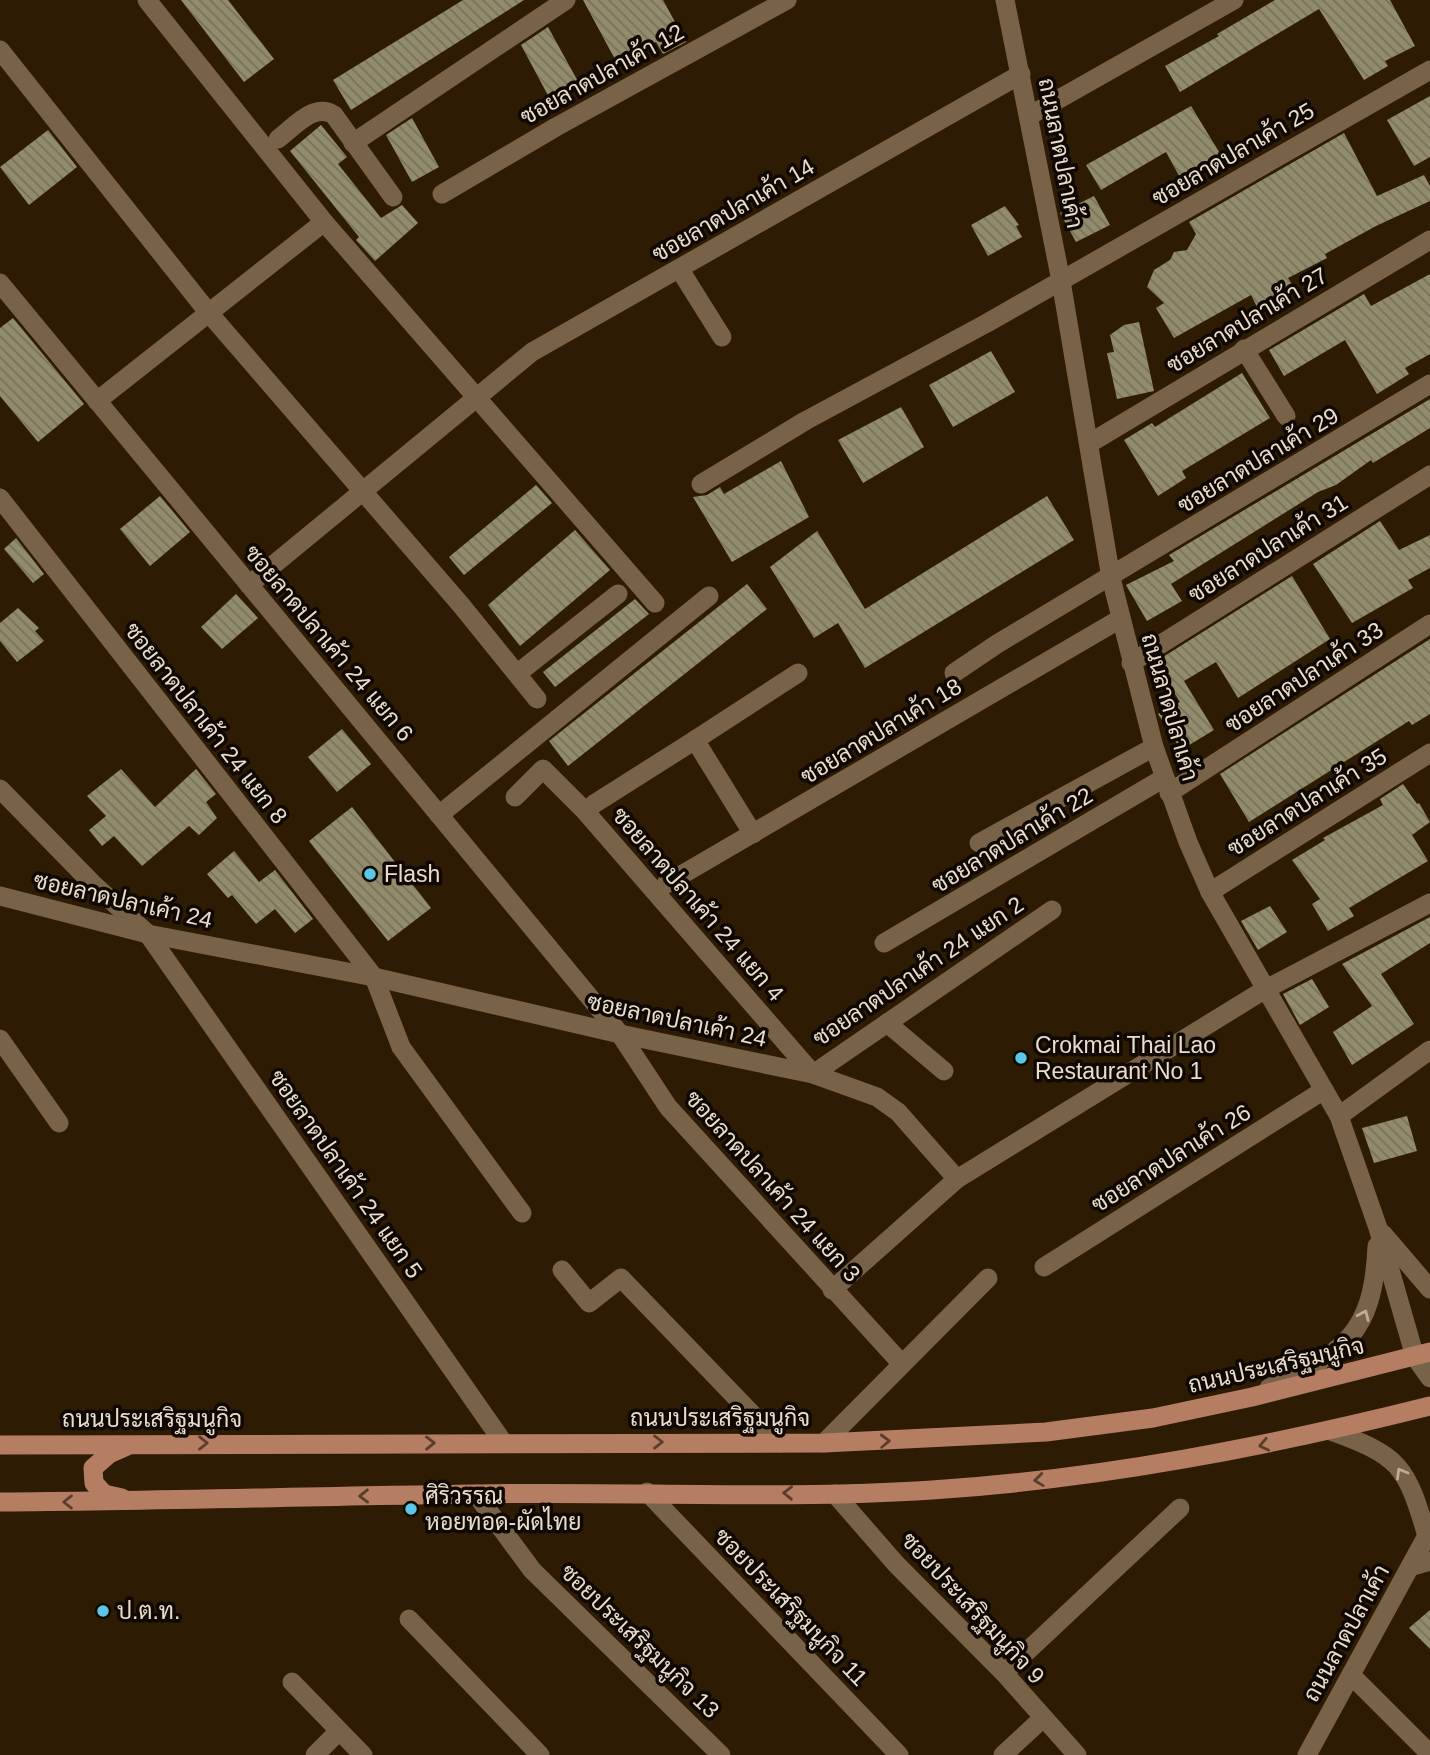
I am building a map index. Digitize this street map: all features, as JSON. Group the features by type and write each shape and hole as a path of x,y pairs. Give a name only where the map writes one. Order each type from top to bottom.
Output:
{"main road":[{"name":"ถนนประเสริฐมนูกิจ","path":"0,1445 503,1441 824,1443 1046,1432 1153,1418 1252,1397 1422,1355"},
{"path":"0,1502 136,1502 647,1492 835,1494 999,1484 1124,1469 1331,1431 1430,1406"},
{"path":"135,1443 110,1454 93,1468 93,1475 94,1483 104,1494 136,1502"}],"street":[{"path":"148,0 324,222 655,603"},
{"path":"353,143 566,0"},
{"name":"ซอยลาดปลาเค้า 12","path":"442,194 556,127 787,0"},
{"name":"ถนนลาดปลาเค้า","path":"1005,0 1061,281 1111,578 1131,663 1166,786 1210,892 1264,990 1339,1116 1430,1378"},
{"path":"1029,117 1234,0"},
{"path":"0,50 208,313 518,673 537,699"},
{"name":"ซอยลาดปลาเค้า 25","path":"701,484 805,421 1061,281 1430,70"},
{"name":"ซอยลาดปลาเค้า 14","path":"249,585 532,352 1021,74"},
{"path":"278,139 321,110 334,114 393,197"},
{"path":"97,401 324,222"},
{"name":"ซอยลาดปลาเค้า 27","path":"1090,443 1430,240"},
{"path":"680,270 722,337"},
{"name":"ซอยลาดปลาเค้า 24 แยก 6","path":"0,283 620,1034"},
{"path":"1244,349 1286,416"},
{"name":"ซอยลาดปลาเค้า 29","path":"954,673 997,644 1111,578 1430,384"},
{"name":"ซอยลาดปลาเค้า 31","path":"1131,663 1430,475"},
{"name":"ซอยลาดปลาเค้า 24 แยก 8","path":"0,498 374,977 401,1047 522,1213"},
{"path":"518,673 618,594"},
{"path":"439,815 709,596"},
{"name":"ซอยลาดปลาเค้า 18","path":"666,884 1120,618"},
{"name":"ซอยลาดปลาเค้า 33","path":"1166,786 1430,624"},
{"path":"594,804 798,673"},
{"path":"695,740 753,834"},
{"path":"979,843 1154,747"},
{"name":"ซอยลาดปลาเค้า 35","path":"1210,892 1430,753"},
{"name":"ซอยลาดปลาเค้า 24 แยก 4","path":"515,797 544,769 584,810 813,1074"},
{"name":"ซอยลาดปลาเค้า 22","path":"884,943 1166,786"},
{"name":"ซอยลาดปลาเค้า 24 แยก 5","path":"0,789 92,883 148,934 503,1441"},
{"name":"ซอยลาดปลาเค้า 24","path":"0,896 148,934 374,977 620,1034 813,1074 877,1097 898,1112 957,1179"},
{"path":"832,1290 957,1179 1264,990 1430,903"},
{"name":"ซอยลาดปลาเค้า 24 แยก 2","path":"813,1074 1052,909"},
{"path":"887,1023 944,1072"},
{"name":"ซอยลาดปลาเค้า 24 แยก 3","path":"620,1034 668,1107 901,1363"},
{"path":"0,1039 59,1123"},
{"path":"1339,1116 1430,1050"},
{"name":"ซอยลาดปลาเค้า 26","path":"1044,1267 1324,1090"},
{"path":"1378,1228 1429,1287"},
{"path":"1252,1397 1328,1359 1355,1331 1362,1321 1373,1291 1378,1228"},
{"path":"562,1270 589,1303 621,1278 780,1443"},
{"path":"824,1443 901,1363 989,1278"},
{"name":"ถนนลาดปลาเค้า","path":"1307,1755 1429,1533 1416,1497 1394,1459 1376,1447 1331,1431"},
{"name":"ซอยประเสริฐมนูกิจ 11","path":"647,1492 899,1755"},
{"name":"ซอยประเสริฐมนูกิจ 13","path":"476,1494 533,1570 721,1755"},
{"name":"ซอยประเสริฐมนูกิจ 9","path":"835,1494 896,1564 1004,1673 1077,1755"},
{"path":"1004,1673 1180,1508"},
{"path":"1410,1567 1430,1562"},
{"path":"409,1619 540,1755"},
{"path":"1351,1675 1430,1754"},
{"path":"292,1682 363,1755"},
{"path":"1003,1755 1043,1718"},
{"path":"315,1755 339,1731"}],"building":[{"path":"181,0 228,0 274,59 244,82"},
{"path":"463,0 524,0 351,110 333,80"},
{"path":"583,0 663,0 686,42 663,54 656,42 617,63"},
{"path":"1275,0 1390,0 1415,46 1385,61 1388,66 1364,80 1319,9 1180,92 1165,66"},
{"path":"548,27 580,85 551,101 521,45"},
{"path":"1430,96 1430,157 1414,166 1387,120"},
{"path":"1191,106 1224,160 1183,183 1166,152 1101,190 1086,165"},
{"path":"412,118 439,167 412,182 386,135"},
{"path":"321,125 347,157 338,164 381,218 402,205 418,223 375,261 356,240 359,237 290,151"},
{"path":"48,130 77,167 29,205 0,167"},
{"path":"1344,133 1377,196 1424,175 1430,186 1430,201 1376,226 1325,254 1327,258 1288,278 1297,292 1260,313 1251,295 1174,338 1156,308 1164,303 1147,287 1154,270 1170,260 1174,252 1187,250 1196,234 1189,222"},
{"path":"1094,196 1110,225 1076,242 1060,213"},
{"path":"1005,206 1019,225 1016,226 1022,237 988,256 971,225"},
{"path":"1430,274 1430,354 1405,368 1409,374 1377,394 1345,340 1284,376 1269,350 1364,294 1371,306"},
{"path":"13,318 84,404 38,442 0,396 0,328"},
{"path":"1139,322 1154,391 1117,399 1107,353 1114,352 1110,335 1124,325"},
{"path":"991,351 1015,392 953,427 929,385"},
{"path":"1242,373 1270,418 1182,471 1186,478 1158,496 1124,440 1152,423 1155,427"},
{"path":"1430,399 1430,428 1373,463 1371,460 1336,485 1318,492 1171,584 1182,601 1147,621 1126,585 1174,561 1169,555"},
{"path":"901,407 924,447 863,483 838,440"},
{"path":"781,461 809,517 732,562 693,497 707,495 720,487 724,494"},
{"path":"536,485 552,503 464,575 449,557"},
{"path":"160,496 190,532 150,566 120,529"},
{"path":"1047,496 1074,540 865,668 838,623 814,638 770,567 817,531 865,609"},
{"path":"1380,521 1399,550 1430,535 1430,568 1408,580 1413,588 1352,623 1313,564"},
{"path":"575,530 610,570 520,646 488,605"},
{"path":"16,538 44,574 33,583 4,549"},
{"path":"1292,576 1330,639 1238,698 1216,662 1184,681 1214,730 1181,750 1158,714 1180,702 1155,662"},
{"path":"747,584 767,609 568,766 549,741"},
{"path":"236,594 258,618 222,649 201,627"},
{"path":"635,599 649,614 555,687 543,672"},
{"path":"18,608 39,628 35,631 44,641 17,662 0,641 0,623"},
{"path":"1430,639 1430,714 1412,725 1409,721 1249,822 1220,774"},
{"path":"342,729 371,764 337,792 308,757"},
{"path":"121,769 155,807 196,769 216,794 206,802 217,818 199,835 189,826 142,866 114,836 102,846 89,830 106,816 87,796"},
{"path":"1403,784 1430,822 1412,835 1428,861 1349,908 1354,916 1328,931 1312,904 1320,899 1292,860 1325,840 1323,838 1383,805 1380,799"},
{"name":"Flash","path":"352,807 431,908 388,941 309,841"},
{"path":"234,851 259,882 275,870 313,919 295,933 275,909 256,924 232,895 228,898 207,874"},
{"path":"1270,906 1287,932 1258,950 1241,921"},
{"path":"1430,917 1430,943 1381,974 1414,1024 1352,1065 1333,1032 1372,1006 1342,964"},
{"path":"1312,979 1329,1007 1300,1025 1283,994"},
{"path":"1407,1116 1417,1151 1374,1163 1362,1128"},
{"path":"1430,1610 1430,1649 1409,1628"}],"place":[{"name":"Flash","path":"370,874"},
{"name":"Crokmai Thai Lao Restaurant No 1","path":"1021,1058"},
{"name":"ศิริวรรณ หอยทอด-ผัดไทย","path":"411,1509"},
{"name":"ป.ต.ท.","path":"103,1611"}]}
